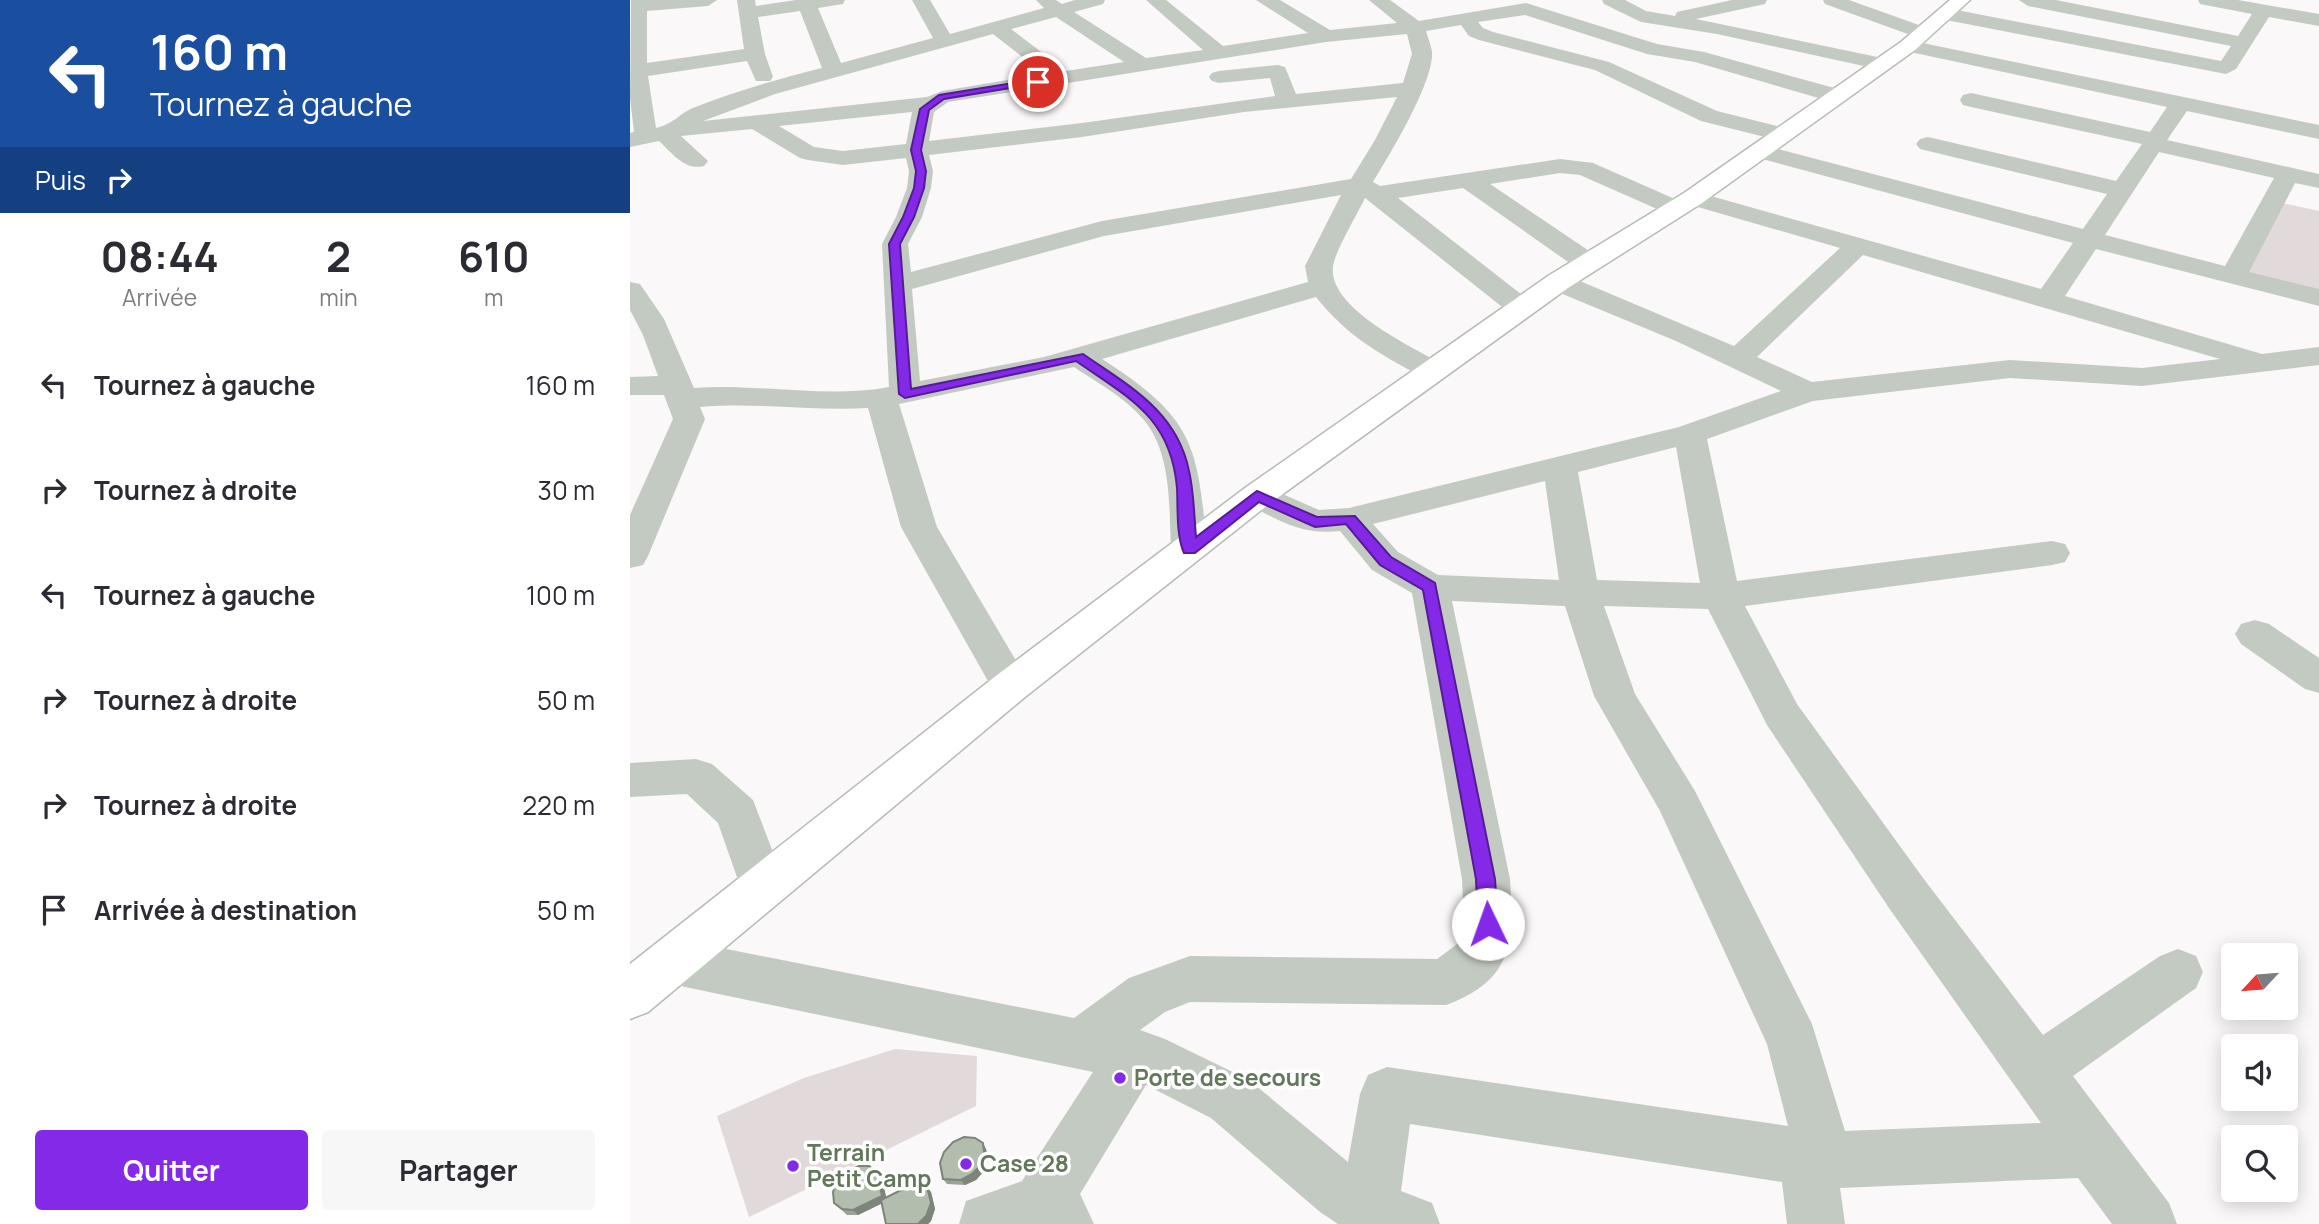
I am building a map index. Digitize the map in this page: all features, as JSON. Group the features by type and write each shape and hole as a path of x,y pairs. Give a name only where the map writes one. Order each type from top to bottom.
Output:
{"main road":[{"path":"630,995 1011,686 1257,496 1431,370 1558,282 1684,203 1837,96 1924,31"}],"street":[{"path":"696,161 654,135 634,71 636,4 708,0"},
{"path":"767,89 755,54 747,7 836,0"},
{"path":"920,0 944,41"},
{"path":"654,135 697,114 767,89 997,27 1051,5 1096,0"},
{"path":"1155,0 1219,53"},
{"path":"1265,0 1283,8 1326,36"},
{"path":"1611,0 1641,16 1727,30 1924,31 2226,68"},
{"path":"1665,20 1758,0"},
{"path":"1832,0 1924,31 2005,66 2319,132"},
{"path":"2028,0 2244,43"},
{"path":"2207,0 2319,20"},
{"path":"806,2 834,71"},
{"path":"1537,11 1571,4"},
{"path":"1051,5 1142,65"},
{"path":"1384,5 1415,16"},
{"path":"654,135 757,122 932,93 1062,78 1326,36 1415,16 1464,18 1526,9 1654,50 1697,56 1837,96"},
{"path":"2048,300 2155,142 2226,68 2264,10"},
{"path":"1415,16 1422,54 1412,89 1387,141 1368,190 1319,266 1322,288 1342,311 1371,337 1431,370"},
{"path":"1464,18 1476,32 1602,66 1770,142 1907,166 2122,190"},
{"path":"997,27 1062,78"},
{"path":"914,49 932,93 916,150 921,171 919,188 909,217 895,244 898,284 893,396 919,527 1011,686"},
{"path":"634,71 755,54"},
{"path":"1907,166 2005,66"},
{"path":"1196,80 1278,71 1287,101"},
{"path":"932,93 1156,84"},
{"path":"757,122 808,153 828,158 916,150 1287,101 1412,89"},
{"path":"1971,100 2319,181"},
{"path":"898,284 1102,229 1368,190 1469,181 1560,166 1585,168 1684,203 1859,246 2319,378"},
{"path":"1907,166 2089,239 2319,298"},
{"path":"2233,276 2288,174"},
{"path":"1469,181 1588,263"},
{"path":"1368,190 1521,308"},
{"path":"1737,359 1859,246"},
{"path":"1558,282 1808,392"},
{"path":"630,386 679,392 840,400 893,396 1048,365 1322,288"},
{"path":"630,290 646,308 689,419 630,556"},
{"path":"1078,356 1142,401 1164,423 1182,470 1189,549"},
{"path":"1257,496 1315,522 1349,519 1690,434 1808,392 2010,369 2142,377 2319,356"},
{"path":"1690,434 1721,596 1782,714 1906,893 2148,1224"},
{"path":"1560,466 1580,593 1615,696 1679,804 1793,1042 1816,1158 1816,1224"},
{"path":"1349,519 1385,561 1430,587 1721,596 2052,552"},
{"path":"1081,1044 1147,995 1190,979 1446,982 1482,954 1488,924 1486,879 1430,587"},
{"path":"2255,634 2319,678"},
{"path":"630,780 696,776 737,813 762,886"},
{"path":"671,961 1146,1057 1230,1099 1340,1192 1382,1219"},
{"path":"2037,1070 2178,972"},
{"path":"1013,1220 1135,1055"},
{"path":"1382,1219 1387,1094 1816,1158 2091,1149"}],"shaded area":[{"path":"2282,203 2319,211 2319,293 2247,273"},
{"name":"Terrain Petit Camp","path":"895,1049 977,1056 976,1106 749,1217 717,1116 804,1078"}],"building":[{"name":"Case 28","path":"964,1137 975,1138 983,1143 981,1165 961,1180 943,1179 940,1163 944,1152 953,1142"},
{"path":"859,1166 869,1166 877,1172 882,1196 853,1210 842,1209 834,1203 833,1192 837,1181 847,1171"},
{"path":"909,1186 927,1187 931,1203 926,1216 918,1224 886,1224 881,1200"}],"place":[{"name":"Porte de secours","path":"1120,1078"},
{"name":"Case 28","path":"966,1164"},
{"name":"Terrain Petit Camp","path":"793,1166"}],"route":[{"path":"1038,82 942,97 924,109 916,150 921,171 919,188 909,217 895,244 905,394 1048,365 1078,356 1142,401 1164,423 1182,470 1189,549 1257,496 1315,522 1349,519 1385,561 1430,587 1486,879 1488,924"}]}
